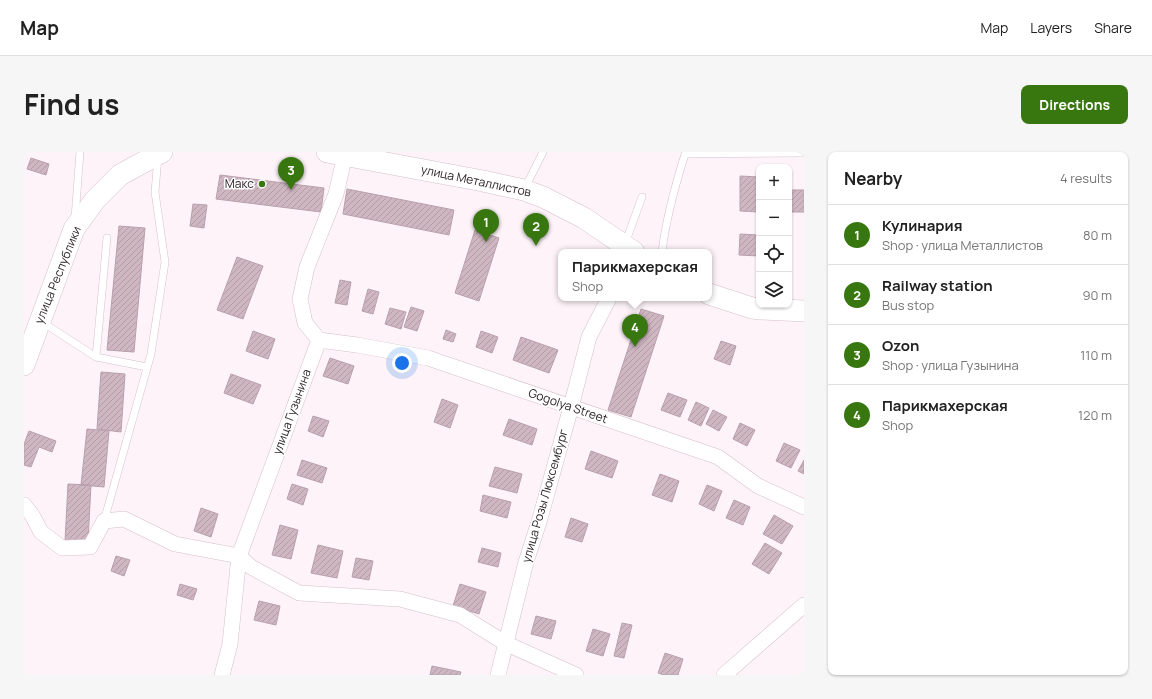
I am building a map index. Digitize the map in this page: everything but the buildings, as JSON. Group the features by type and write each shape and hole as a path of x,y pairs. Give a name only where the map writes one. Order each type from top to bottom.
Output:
{"main road":[{"name":"улица Республики","path":"24,365 74,229 95,200 120,175 160,153"},
{"name":"улица Металлистов","path":"336,154 392,161 524,190 544,197 584,218 630,249"},
{"path":"712,295 761,310 804,311"}],"street":[{"path":"319,340 305,323 300,299 307,267 336,194 336,154"},
{"name":"улица Розы Люксембург","path":"498,675 526,562 539,522 589,337 607,301"},
{"name":"Gogolya Street","path":"319,340 357,345 428,358 718,457 758,486 804,507"},
{"name":"улица Гузынина","path":"222,675 230,644 239,556 319,340"},
{"path":"24,504 41,532 62,548 90,548 104,521 124,519 175,544 239,556 251,567 299,593 400,599 460,615 505,643 576,675"},
{"path":"724,675 804,605"}],"lane":[{"path":"74,229 80,152"},
{"path":"524,190 543,152"},
{"path":"104,521 151,354 165,262 155,192 160,153"},
{"path":"662,249 672,196 686,153 804,153"},
{"path":"631,249 642,197"},
{"path":"96,357 107,238"},
{"path":"40,321 96,357 147,367"}],"place":[{"name":"Макс","path":"262,184"},
{"name":"Ozon","path":"291,190"},
{"name":"Кулинария","path":"486,242"},
{"name":"Railway station","path":"536,246"},
{"name":"Парикмахерская","path":"635,347"}]}
